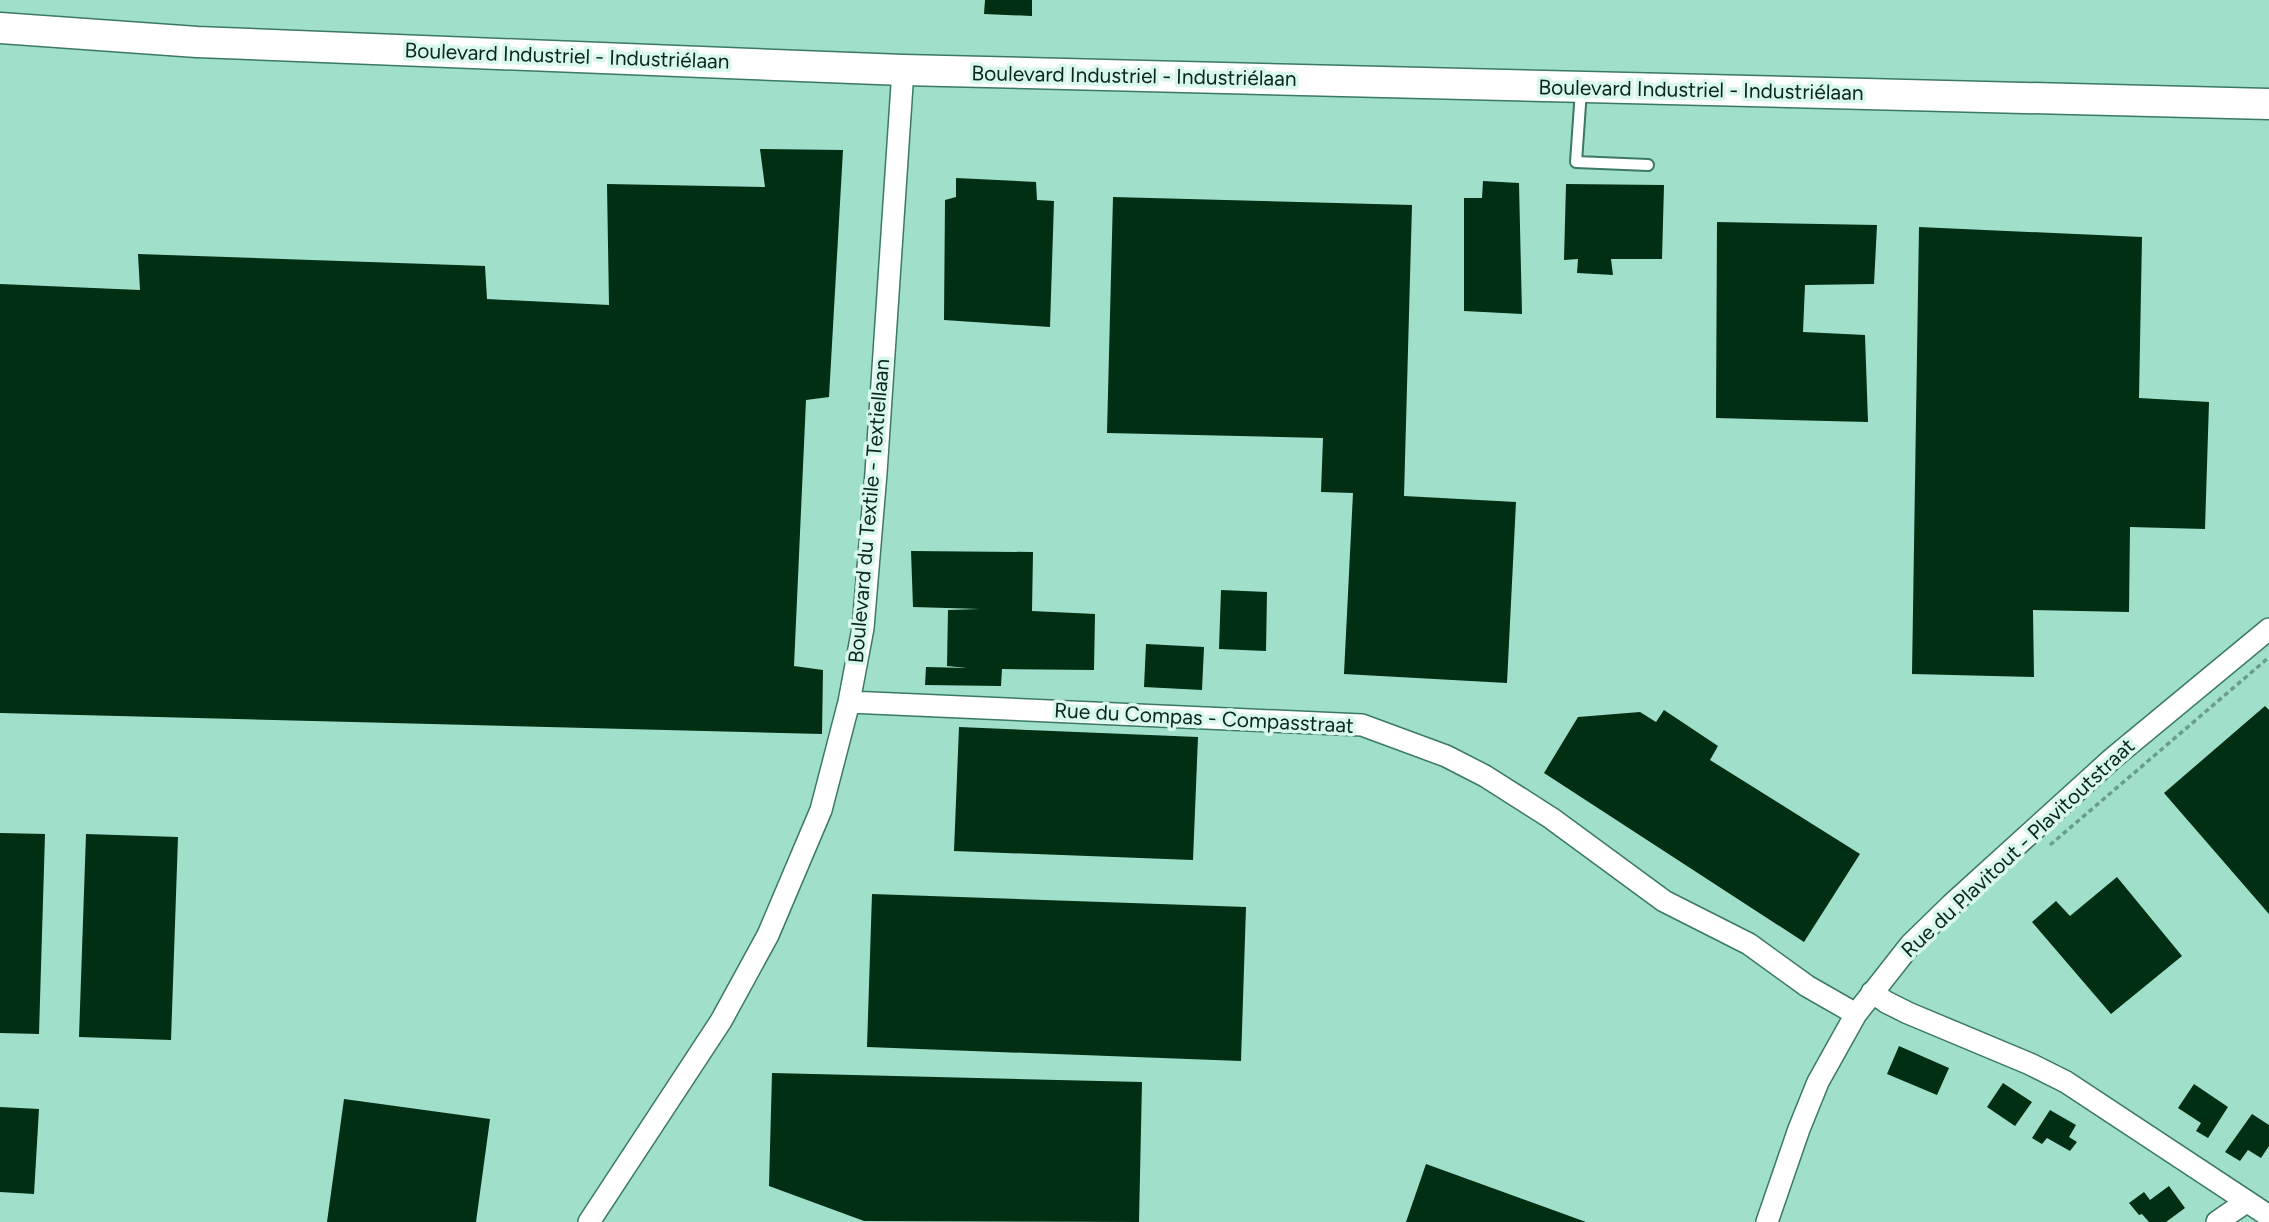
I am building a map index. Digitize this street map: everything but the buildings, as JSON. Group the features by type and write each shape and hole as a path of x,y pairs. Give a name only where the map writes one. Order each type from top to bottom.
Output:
{"main road":[{"name":"Boulevard Industriel - Industriélaan","path":"0,28 197,41 903,70 2269,104"}],"street":[{"name":"Boulevard du Textile - Textiellaan","path":"589,1222 721,1021 768,936 821,810 849,702 863,628 903,70"},
{"name":"Rue du Plavitout - Plavitoutstraat","path":"1767,1222 1818,1082 1856,1014 1911,944 1961,895 2113,758 2269,629"},
{"name":"Rue du Compas - Compasstraat","path":"849,702 1362,725 1446,756 1485,776 1551,818 1664,901 1749,944 1807,986 1856,1014"},
{"path":"1872,992 1908,1013 2066,1082 2269,1216"},
{"path":"2217,1222 2246,1202"}],"lane":[{"path":"1581,87 1576,162 1648,165"}],"path":[{"path":"2042,852 2269,657"}]}
